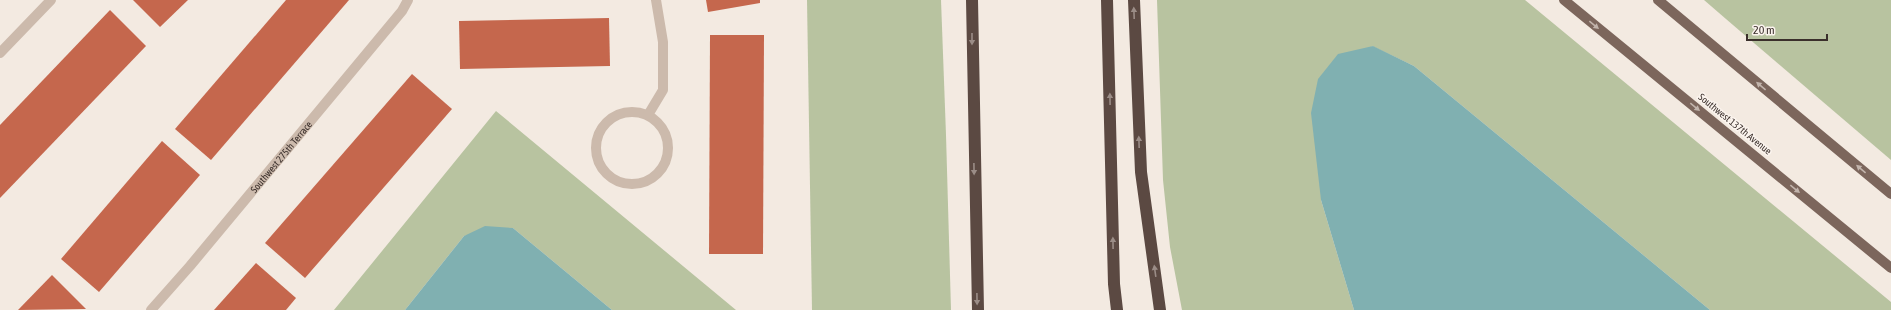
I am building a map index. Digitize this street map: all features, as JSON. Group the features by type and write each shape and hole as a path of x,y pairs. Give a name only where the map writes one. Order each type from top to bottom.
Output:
{"highway":[{"path":"972,0 978,310"},
{"path":"1107,0 1114,284 1117,310"},
{"path":"1134,0 1140,172 1160,310"}],"main road":[{"name":"Southwest 137th Avenue","path":"1564,0 1891,268"},
{"path":"1658,0 1891,194"}],"street":[{"path":"0,53 51,0"},
{"name":"Southwest 275th Terrace","path":"151,310 190,266 397,17 408,0"},
{"path":"648,115 663,90 663,42 656,0"},
{"path":"635,111 648,115 660,124 667,136 669,150 665,164 656,176 644,183 630,185 616,181 605,173 597,160 595,146 599,132 608,120 620,113 635,111"}],"green space":[{"path":"807,0 941,0 951,310 812,310"},
{"path":"1157,0 1525,0 1891,302 1891,310 1710,310 1414,66 1372,46 1321,200 1354,310 1182,310 1170,247 1163,180"},
{"path":"1704,0 1891,0 1891,160 1726,19"},
{"path":"496,111 736,310 612,310 513,228 464,236 405,310 334,310"}],"water":[{"path":"1373,46 1414,66 1710,310 1354,310 1321,200 1311,113 1318,79 1338,54"},
{"path":"485,226 513,228 612,310 405,310 464,236"}],"building":[{"path":"133,0 188,0 160,27"},
{"path":"286,0 349,0 211,160 175,129"},
{"path":"706,0 760,0 760,3 708,12"},
{"path":"110,10 146,46 0,198 0,125"},
{"path":"609,18 610,66 460,69 459,21"},
{"path":"710,35 764,35 763,254 709,254"},
{"path":"412,74 452,109 305,278 265,243"},
{"path":"162,141 200,175 99,292 61,259"},
{"path":"256,263 296,298 286,310 214,310"},
{"path":"52,275 86,309 18,310"}]}
